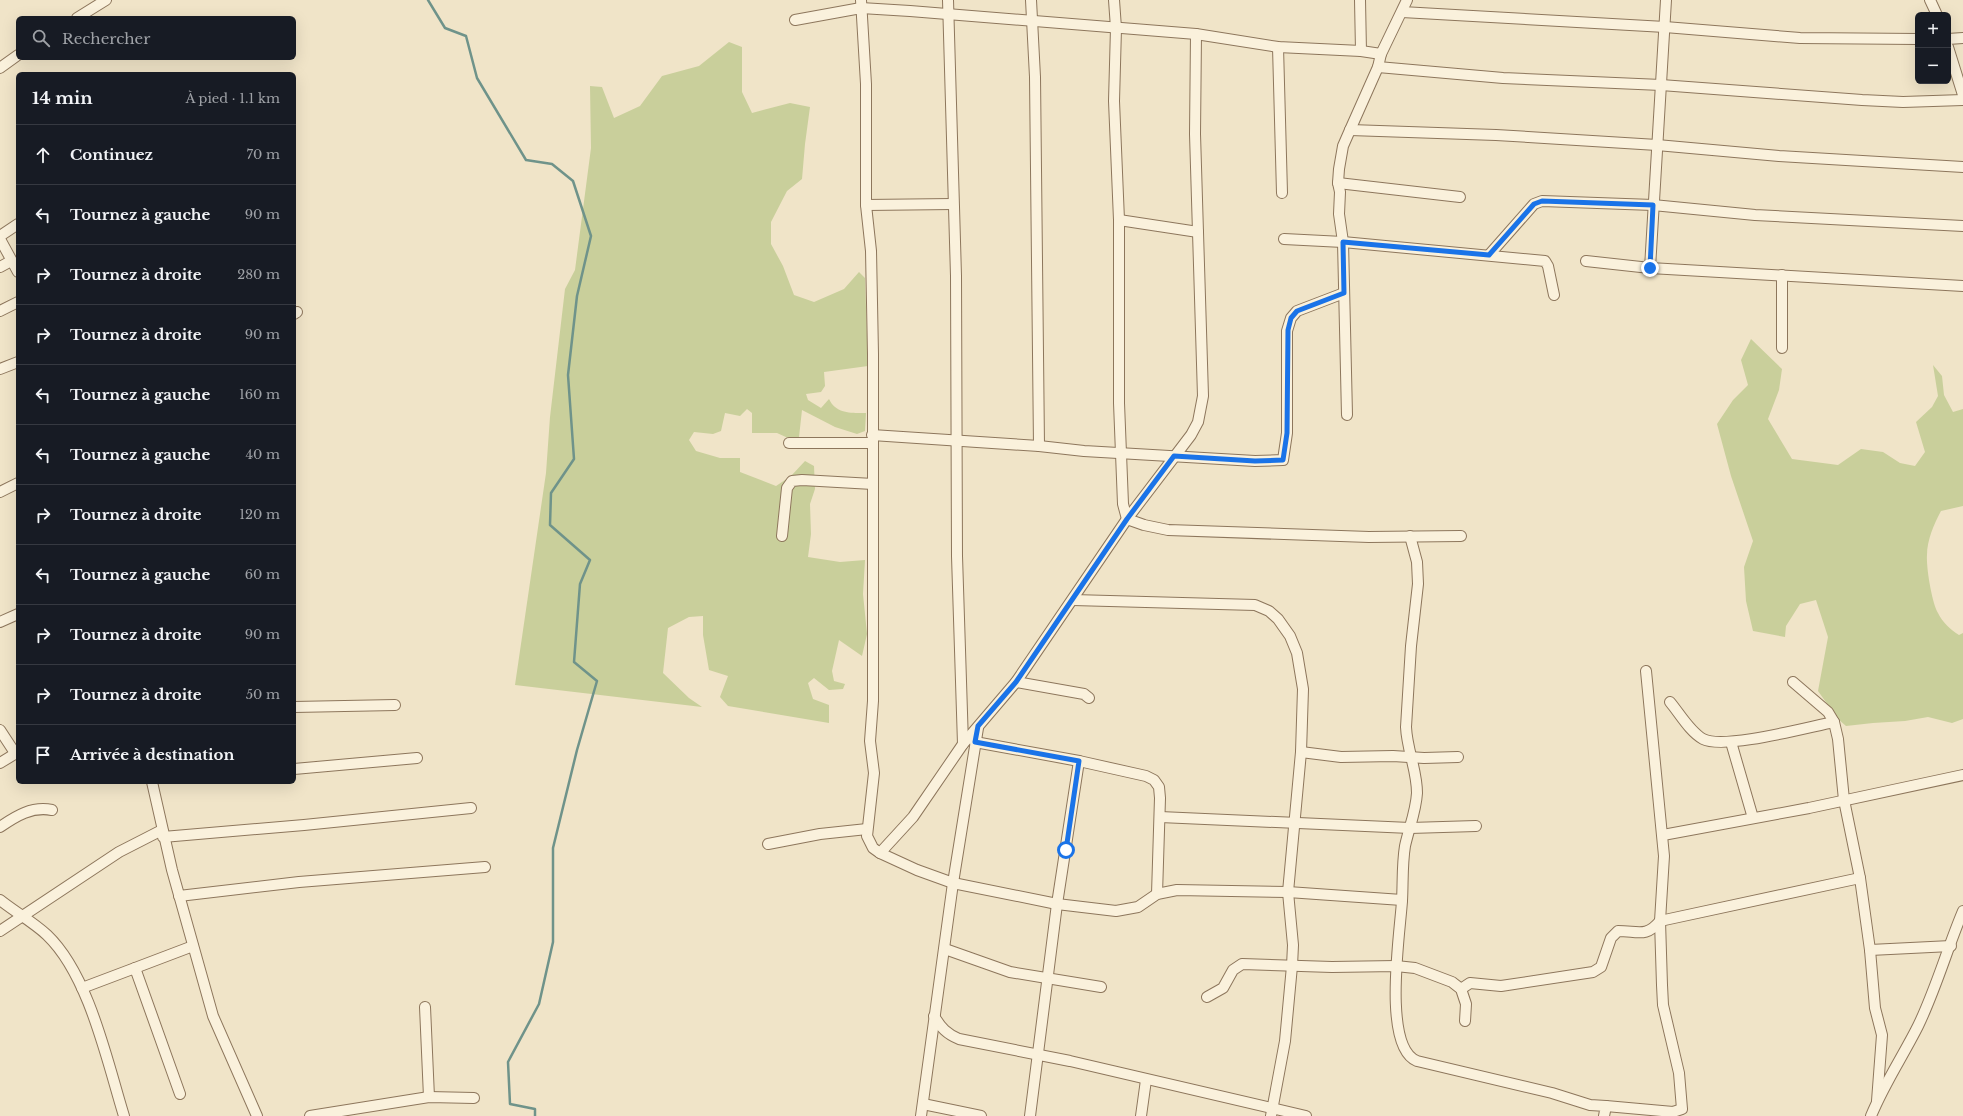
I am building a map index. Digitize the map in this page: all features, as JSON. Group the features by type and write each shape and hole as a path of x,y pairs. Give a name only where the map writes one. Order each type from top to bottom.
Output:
{"street":[{"path":"80,16 106,0"},
{"path":"948,0 956,276 958,600 963,744"},
{"path":"1031,0 1035,77 1039,446"},
{"path":"1114,0 1116,28 1114,101 1119,220 1121,454 1123,504 1127,519"},
{"path":"1360,0 1361,51"},
{"path":"1347,415 1343,242 1338,183 1343,146 1378,68 1381,54 1407,0"},
{"path":"1650,268 1666,0"},
{"path":"1930,0 1936,12"},
{"path":"861,4 866,84 866,205 871,251 874,602 873,702 870,728 874,774 867,829 869,842 880,852 916,870 953,883 1057,904 1116,911 1138,907 1157,894 1177,890 1288,892 1402,900"},
{"path":"795,20 861,4 1031,22 1196,34 1278,47 1361,51 1381,54"},
{"path":"1402,12 1665,27 1800,38 1915,39"},
{"path":"880,852 924,802 963,744 1016,682 1127,519 1191,435 1198,422 1203,396 1195,134 1196,34"},
{"path":"1951,39 1963,38"},
{"path":"1278,47 1282,193"},
{"path":"1948,48 1963,95"},
{"path":"0,68 16,57"},
{"path":"1378,68 1503,78 1661,85 1862,100 1903,102 1963,100"},
{"path":"1350,130 1496,135 1657,145 1779,156 1963,167"},
{"path":"1338,183 1460,197"},
{"path":"1489,255 1534,204 1542,201 1653,205 1755,215 1963,226"},
{"path":"866,205 953,204"},
{"path":"1119,220 1198,232"},
{"path":"16,226 0,238 16,269"},
{"path":"1284,239 1343,242 1545,261 1548,266 1554,295"},
{"path":"0,267 11,261"},
{"path":"1586,261 1650,268 1963,286"},
{"path":"1782,275 1782,348"},
{"path":"789,443 872,439 956,440 1039,446 1084,452 1255,461 1283,460 1287,433 1288,330 1291,318 1297,311 1344,293"},
{"path":"0,311 16,303"},
{"path":"0,370 16,363"},
{"path":"782,536 787,488 792,481 873,484"},
{"path":"0,492 16,484"},
{"path":"1127,519 1144,525 1168,530 1368,537 1461,536"},
{"path":"1410,536 1417,562 1418,578 1411,646 1407,741 1416,773 1417,793 1405,847 1395,988 1397,1021 1401,1040 1410,1058 1445,1069 1552,1093 1605,1111 1672,1112 1682,1109 1679,1073 1663,1005 1660,921 1664,856 1663,835 1646,671"},
{"path":"1073,600 1255,605 1269,611 1278,619 1290,636 1296,653 1303,689 1301,752 1288,892 1293,945 1292,966 1285,1041 1272,1113"},
{"path":"0,622 16,615"},
{"path":"1016,682 1084,694 1089,698"},
{"path":"1793,682 1828,712 1834,722 1838,739 1844,800 1860,878 1870,950 1875,1008 1882,1035 1885,1076"},
{"path":"1670,702 1702,738 1710,742 1731,742 1834,722"},
{"path":"296,707 395,705"},
{"path":"921,1116 953,883 978,726"},
{"path":"0,730 16,752"},
{"path":"1396,756 1407,741"},
{"path":"975,742 1079,761 1135,773 1154,780 1159,787 1160,817 1157,894"},
{"path":"1731,742 1753,818"},
{"path":"1301,752 1341,757 1458,757"},
{"path":"0,763 16,754"},
{"path":"296,769 416,758"},
{"path":"1030,1116 1039,1055 1057,904 1079,761"},
{"path":"1663,835 1963,776"},
{"path":"152,784 163,834 179,896 218,1029 257,1116"},
{"path":"0,827 24,813 35,809 43,808 52,810"},
{"path":"0,931 119,852 163,834 304,825 471,808"},
{"path":"1160,817 1410,828 1476,826"},
{"path":"768,844 827,833 867,829"},
{"path":"179,896 299,882 485,867"},
{"path":"1461,989 1470,983 1500,986 1598,970 1604,961 1608,944 1614,934 1618,931 1651,931 1660,921 1860,878"},
{"path":"0,900 47,935 61,952 82,988 90,1006 124,1116"},
{"path":"1871,1116 1885,1076 1918,1025 1960,925 1963,911"},
{"path":"82,988 193,946"},
{"path":"1870,950 1951,946"},
{"path":"945,949 1010,972 1101,987"},
{"path":"1207,997 1223,988 1233,970 1242,964 1292,966 1396,966 1428,972 1452,982 1461,989 1466,1004 1464,1021"},
{"path":"135,968 180,1094"},
{"path":"425,1007 429,1097"},
{"path":"934,1016 942,1029 950,1035 987,1046 1039,1055 1146,1080 1272,1113 1306,1116"},
{"path":"1141,1116 1146,1080"},
{"path":"310,1116 429,1097 474,1098"},
{"path":"923,1104 981,1116"}],"green space":[{"path":"729,42 742,47 742,92 752,113 790,103 810,107 802,179 787,191 771,222 771,244 783,266 794,295 814,302 844,289 859,272 865,278 868,366 824,372 825,386 821,392 806,394 808,400 821,408 829,399 836,408 844,412 866,413 865,431 857,434 835,427 802,410 799,437 788,438 777,433 752,433 752,413 747,409 740,416 725,413 721,431 713,434 694,432 689,440 696,451 720,458 740,458 740,472 776,486 791,476 805,461 814,466 815,489 810,504 811,534 808,557 840,562 865,560 863,594 867,634 862,656 839,640 832,671 834,681 845,684 843,689 829,690 814,678 808,683 813,699 829,705 829,723 728,706 720,697 728,676 709,670 703,635 703,616 689,617 668,628 663,673 689,698 702,707 515,685 546,473 550,417 565,289 575,270 591,148 590,86 602,87 614,118 640,106 662,76 699,66"},
{"path":"1751,339 1782,369 1779,390 1768,419 1792,459 1838,465 1861,449 1883,452 1900,463 1915,466 1925,452 1916,422 1932,407 1938,396 1933,365 1942,376 1944,395 1953,412 1963,409 1963,506 1941,511 1933,527 1927,549 1927,561 1928,576 1938,613 1944,623 1953,631 1959,635 1963,633 1963,719 1952,723 1928,717 1905,721 1846,726 1838,719 1818,691 1828,637 1816,600 1800,604 1786,626 1785,637 1753,631 1746,601 1744,567 1753,541 1731,476 1717,424 1733,400 1748,385 1741,360"}],"waterway":[{"path":"428,0 445,28 466,36 477,78 526,160 552,164 573,181 591,236 577,296 568,375 574,459 551,493 550,525 590,560 580,584 574,662 597,681 577,750 553,848 553,942 539,1004 508,1062 510,1104 535,1109 535,1116"}],"route":[{"path":"1066,850 1079,761 975,742 978,726 1016,682 1127,519 1174,456 1255,461 1283,460 1287,433 1286,396 1288,330 1291,318 1297,311 1344,293 1343,242 1489,255 1534,204 1542,201 1653,205 1650,268"}]}
